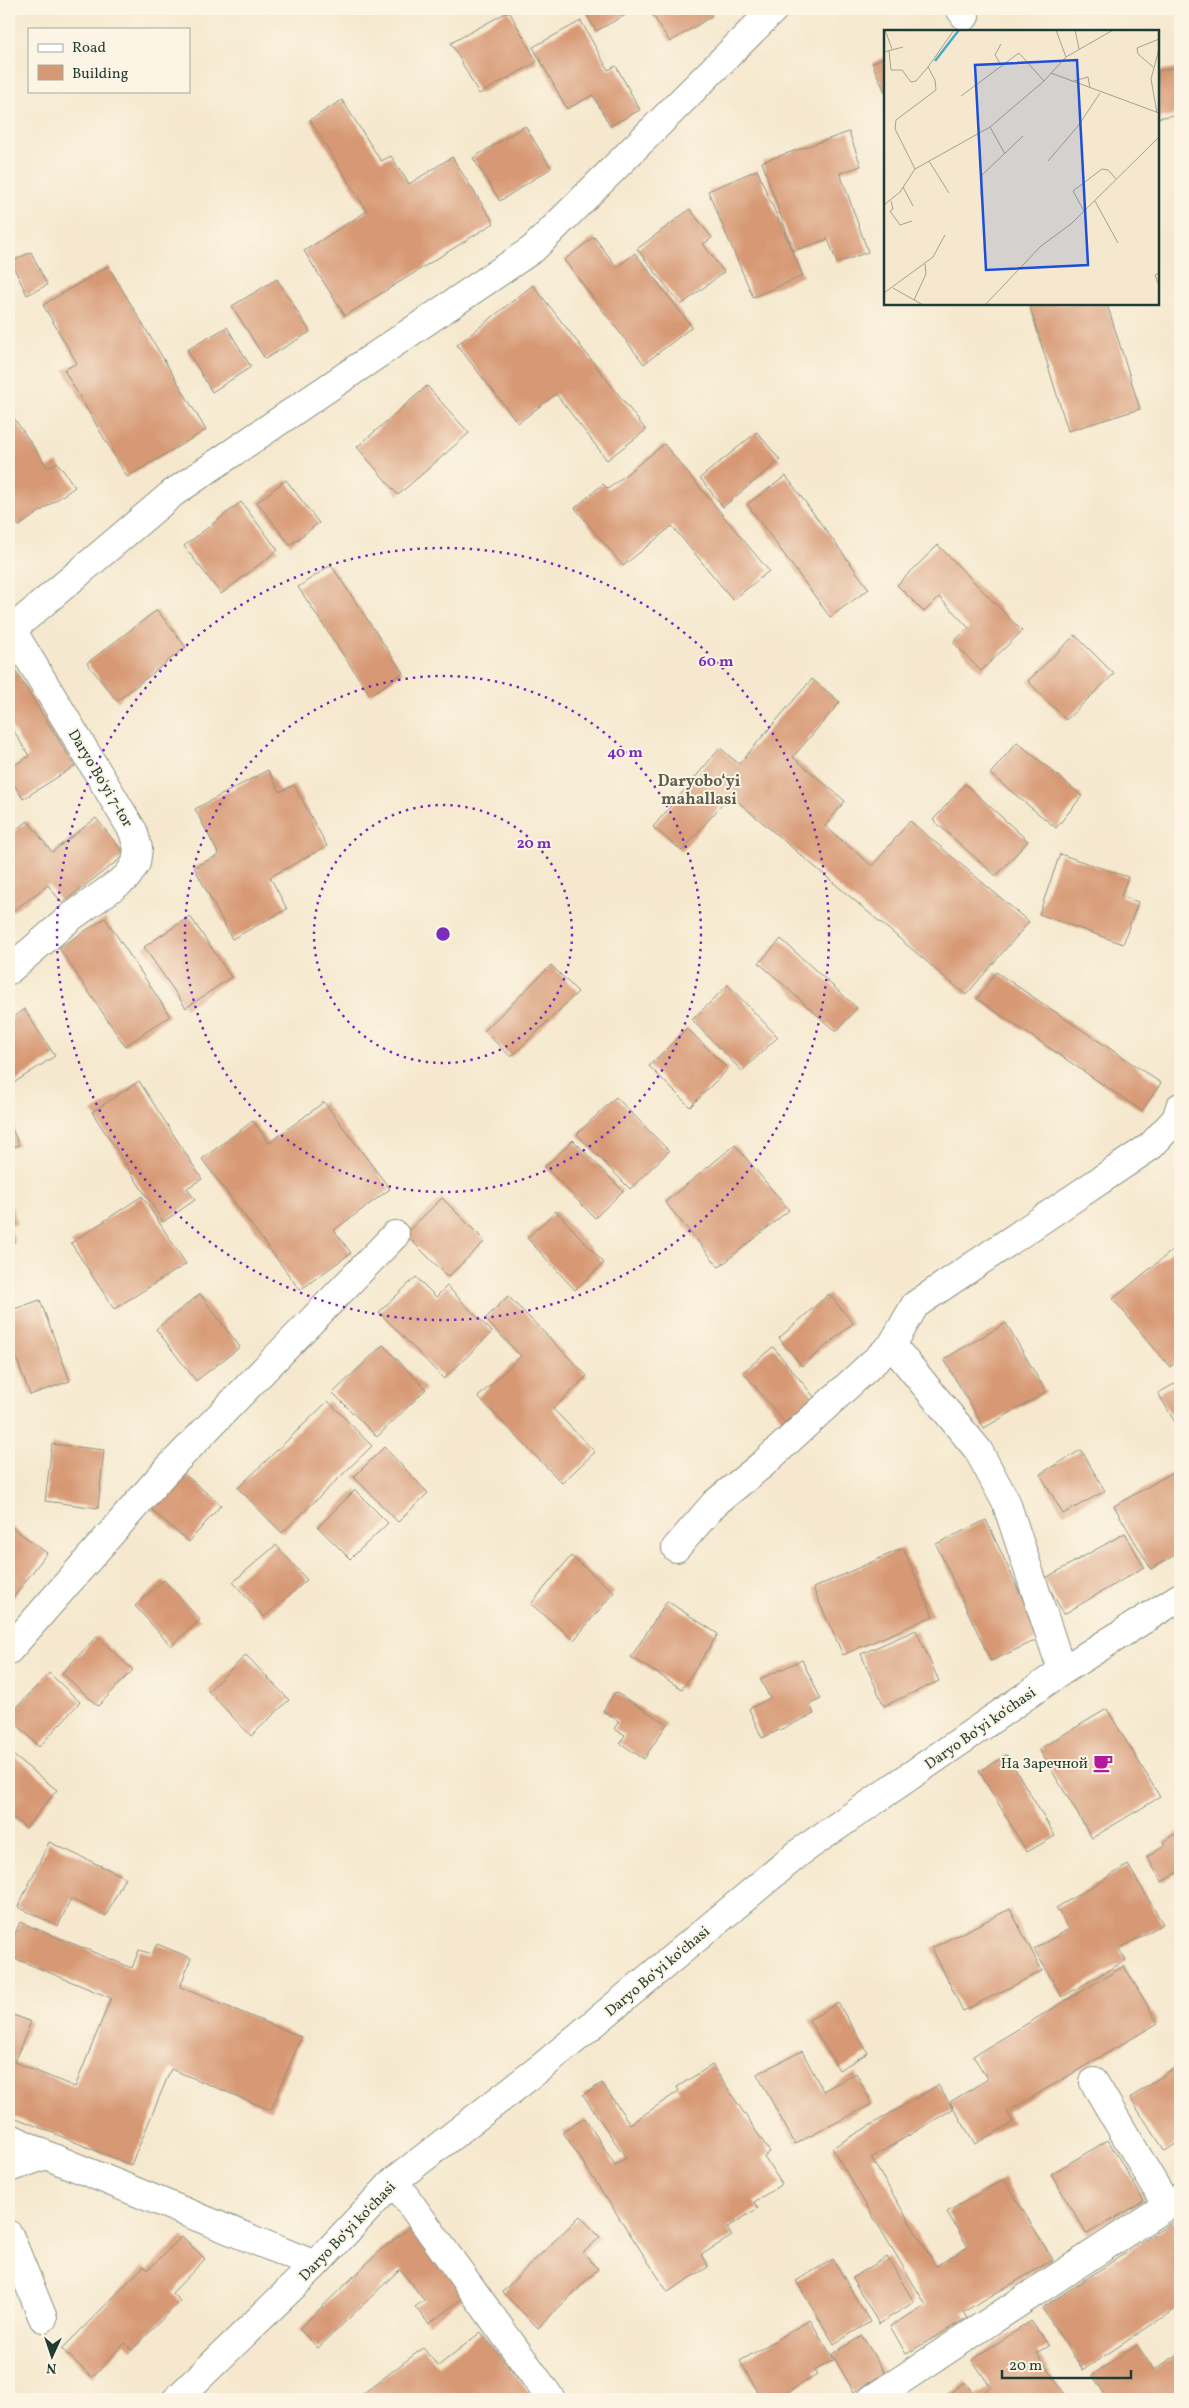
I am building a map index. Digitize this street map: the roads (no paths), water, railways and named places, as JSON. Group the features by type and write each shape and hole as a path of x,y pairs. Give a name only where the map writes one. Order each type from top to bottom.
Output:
{"street":[{"path":"10,631 173,493 533,249 774,9"},
{"name":"Daryo Bo'yi 7-tor","path":"9,970 71,917 127,877 136,864 138,848 133,831 10,631"},
{"path":"676,1548 714,1503 763,1464 892,1345 915,1305 1151,1146 1176,1118 1180,1107"},
{"path":"9,1650 163,1474 395,1235"},
{"path":"892,1345 978,1450 1006,1502 1062,1670"},
{"name":"Daryo Boʻyi koʻchasi","path":"176,2399 315,2265 394,2181 544,2064 800,1852 1062,1670 1180,1597"},
{"path":"883,2396 1174,2202 1094,2082"},
{"path":"9,2137 46,2155 315,2265"},
{"path":"9,2168 46,2155"},
{"path":"394,2181 551,2399"},
{"path":"9,2235 43,2318"}],"place":[{"name":"На Заречной","path":"1103,1763"}],"district":[{"name":"Daryoboʻyi mahallasi","path":"699,789"}]}
